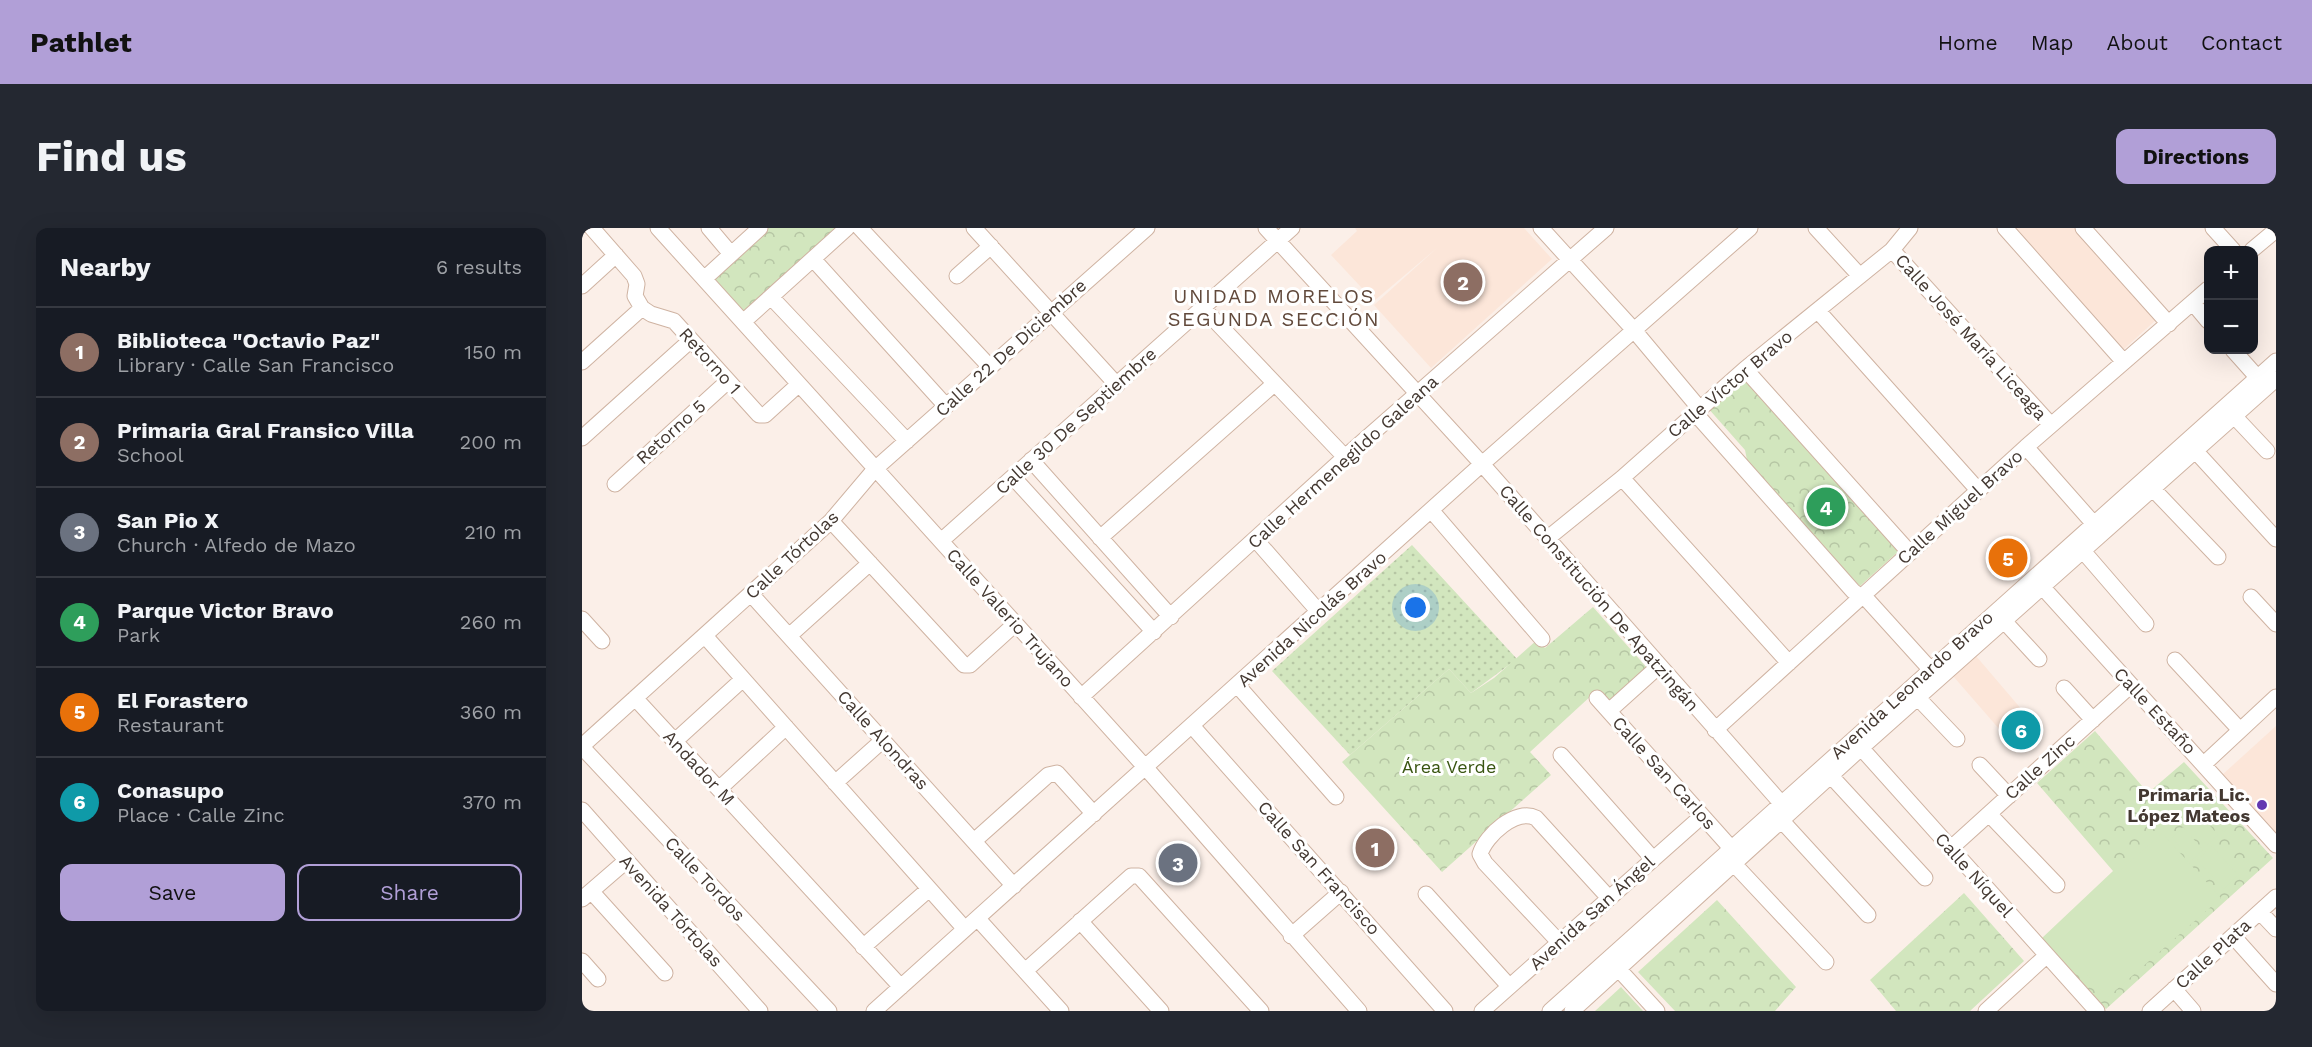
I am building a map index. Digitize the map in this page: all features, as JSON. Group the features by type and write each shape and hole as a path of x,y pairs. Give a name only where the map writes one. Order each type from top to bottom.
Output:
{"street":[{"path":"582,362 642,308 635,296 637,284 634,276 592,228"},
{"name":"Calle Valerio Trujano","path":"658,228 1146,768 1359,1011"},
{"path":"709,228 731,254"},
{"path":"704,279 760,228"},
{"path":"743,322 847,228"},
{"path":"860,228 990,367"},
{"name":"Calle 22 De Diciembre","path":"875,469 1147,228"},
{"name":"Calle Constitución De Apatzingán","path":"1266,228 1416,395 1482,464 1781,802"},
{"name":"Calle 30 De Septiembre","path":"941,541 1292,228"},
{"path":"1541,228 1633,329 1699,410 1736,447 1740,455 1737,461 1853,591 1862,596 1930,669"},
{"name":"Calle Hermenegildo Galeana","path":"1082,697 1345,457 1606,228"},
{"name":"Avenida Nicolás Bravo","path":"874,1011 1193,727 1633,329 1750,228"},
{"path":"1816,228 1860,276"},
{"name":"Calle Víctor Bravo","path":"1548,538 1622,478 1745,369 1892,249 1910,228"},
{"path":"2005,228 2124,362"},
{"path":"2083,228 2169,324"},
{"path":"2213,228 2229,246"},
{"path":"2257,246 2276,230"},
{"path":"957,276 985,235 1051,313 1117,385"},
{"name":"Calle José María Liceaga","path":"1892,249 2050,425"},
{"path":"582,286 616,255"},
{"path":"813,259 946,406"},
{"name":"Calle Miguel Bravo","path":"1715,730 2050,425 2204,293"},
{"path":"771,297 906,441"},
{"path":"2193,303 2204,316"},
{"name":"Retorno 1","path":"642,308 651,314 674,321 759,415 765,415 798,385"},
{"path":"1203,308 1345,457"},
{"path":"1818,311 1978,490"},
{"path":"582,438 691,340"},
{"path":"2237,354 2258,378"},
{"name":"Avenida Leonardo Bravo","path":"1550,1011 1614,964 1734,864 1831,776 1856,743 1930,669 2038,582 2083,551 2152,488 2276,361"},
{"path":"1745,369 1910,553"},
{"name":"Avenida Leonardo Bravo","path":"1572,1011 1614,964 1781,802 1918,698 2004,621 2094,524 2191,446 2235,417 2276,379"},
{"name":"Retorno 5","path":"615,484 728,381"},
{"path":"1100,538 1274,384"},
{"path":"2235,417 2267,451"},
{"path":"2191,446 2276,539"},
{"path":"2026,447 2094,524"},
{"path":"1031,460 1171,617"},
{"name":"Calle Tórtolas","path":"582,746 831,521 875,469"},
{"path":"1013,477 1154,632"},
{"path":"1622,478 1789,663"},
{"path":"2152,488 2218,557"},
{"path":"1431,510 1542,639"},
{"path":"831,521 964,665 970,665 1016,624"},
{"path":"1256,540 1319,612"},
{"path":"2083,551 2146,624"},
{"path":"789,636 870,563"},
{"name":"Calle Estaño","path":"2038,582 2276,845"},
{"name":"Calle Alondras","path":"751,594 1014,886"},
{"path":"2251,597 2276,624"},
{"path":"582,619 602,641"},
{"path":"2004,621 2039,658"},
{"path":"705,636 965,929"},
{"path":"2175,660 2240,729"},
{"path":"1609,711 1659,666"},
{"path":"675,741 743,679"},
{"path":"1238,686 1336,797"},
{"name":"Calle Zinc","path":"1950,849 2130,686"},
{"path":"2064,688 2093,720"},
{"path":"2204,764 2276,697"},
{"name":"Andador M","path":"635,698 863,947"},
{"name":"Calle San Carlos","path":"1597,698 1731,848"},
{"path":"1918,698 1957,739"},
{"path":"719,789 786,727"},
{"name":"Calle San Francisco","path":"1193,727 1445,1011"},
{"path":"835,783 883,740"},
{"name":"Calle Níquel","path":"1856,743 2091,1009"},
{"name":"Calle Tordos","path":"582,746 829,1011"},
{"path":"1561,755 1653,859"},
{"path":"1980,765 2009,796"},
{"path":"974,841 1048,775 1057,773 1094,814"},
{"path":"1831,776 1925,878"},
{"name":"Avenida Tórtolas","path":"582,810 760,1011"},
{"path":"1559,942 1480,854 1483,844 1516,816 1528,814 1536,818 1609,898"},
{"path":"1989,814 2057,885"},
{"name":"Avenida San Ángel","path":"1482,1011 1702,816"},
{"path":"1782,821 1868,915"},
{"path":"626,861 587,895 665,973"},
{"path":"1734,864 1826,962"},
{"path":"1025,971 1131,876 1139,876 1262,1011"},
{"path":"901,987 863,947 929,889"},
{"path":"1291,936 1341,892"},
{"path":"1426,894 1509,987"},
{"name":"Calle Plata","path":"2150,1011 2276,897"},
{"path":"2260,912 2276,929"},
{"path":"978,919 1061,1011"},
{"path":"1080,921 1161,1011"},
{"path":"2233,936 2276,984"},
{"path":"1986,1011 2046,956"},
{"path":"582,961 598,979"},
{"path":"1614,964 1657,1011"},
{"path":"2174,989 2193,1011"}],"shaded area":[{"path":"1355,228 1524,228 1552,259 1431,368 1374,305 1437,248 1374,301 1331,255 1357,231"},
{"path":"2014,228 2074,228 2157,319 2124,349"},
{"path":"1976,656 2023,711 2000,730 1953,676"},
{"name":"Primaria Lic. López Mateos","path":"2276,726 2276,835 2222,775"}],"green space":[{"path":"768,228 849,228 746,314 714,278"},
{"path":"1744,373 1901,549 1860,586 1748,465 1745,450 1707,407"},
{"path":"1412,545 1517,659 1471,693 1449,669 1350,755 1272,671"},
{"name":"Área Verde","path":"1593,607 1648,669 1604,707 1593,694 1530,752 1551,775 1442,872 1342,762 1449,669 1471,693 1494,678 1537,640 1545,648"},
{"path":"2095,731 2148,793 2184,762 2273,858 2106,1009 2042,938 2113,871 2037,783"},
{"path":"2213,798 2235,821 2224,832 2202,809"},
{"path":"2199,813 2218,835 2207,845 2188,823"},
{"path":"2183,827 2203,850 2192,860 2172,838"},
{"path":"2162,833 2221,898 2108,997 2049,935"},
{"path":"2212,846 2238,875 2224,889 2197,860"},
{"path":"1964,893 2024,961 1970,1011 1896,1011 1870,980"},
{"path":"1717,900 1796,987 1775,1011 1675,1011 1638,972"},
{"path":"1621,987 1643,1011 1595,1011"}],"place":[{"name":"Primaria Gral Fransico Villa","path":"1463,282"},
{"name":"Parque Victor Bravo","path":"1826,507"},
{"name":"El Forastero","path":"2008,558"},
{"name":"Conasupo","path":"2021,730"},
{"name":"Primaria Lic. López Mateos","path":"2262,805"},
{"name":"Biblioteca \"Octavio Paz\"","path":"1375,848"},
{"name":"San Pio X","path":"1178,863"}],"district":[{"name":"UNIDAD MORELOS SEGUNDA SECCIÓN","path":"1274,308"}]}
